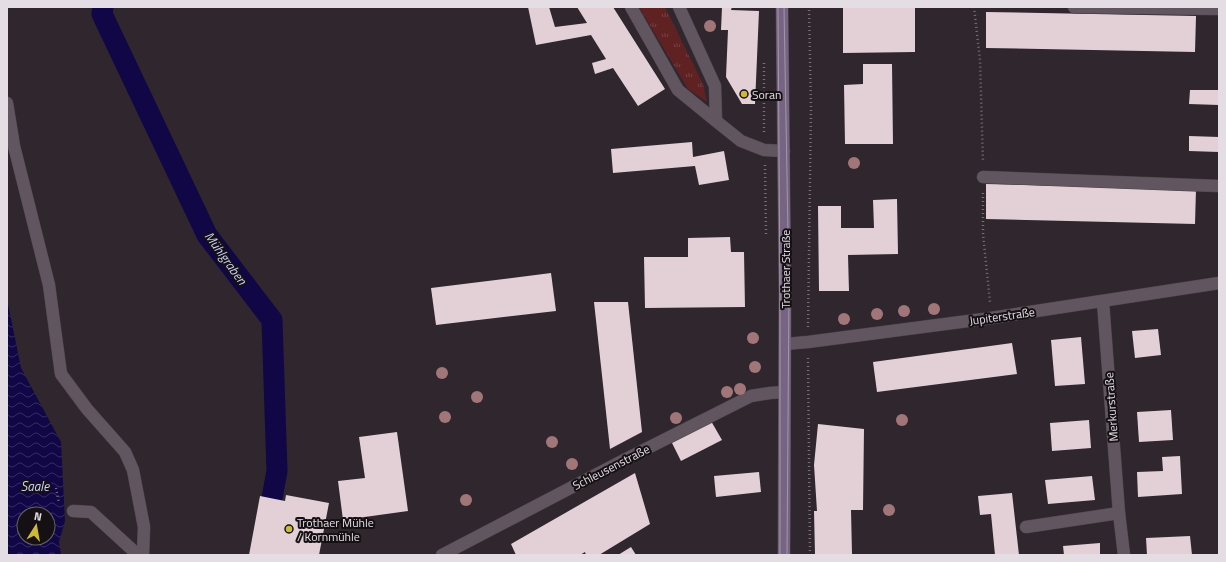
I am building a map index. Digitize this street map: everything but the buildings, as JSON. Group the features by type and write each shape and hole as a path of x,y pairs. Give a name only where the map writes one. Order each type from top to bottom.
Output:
{"main road":[{"name":"Trothaer Straße","path":"782,7 786,291 784,392 784,555"}],"street":[{"path":"631,7 678,90 741,141 764,150 784,151"},
{"path":"679,7 715,86 716,121"},
{"path":"1074,7 1219,9"},
{"path":"7,103 14,146 49,284 61,374 87,409 125,452 133,470 144,527 143,555"},
{"path":"983,177 1219,186"},
{"name":"Jupiterstraße","path":"785,344 991,318 1219,283"},
{"name":"Merkurstraße","path":"1102,302 1119,513 1124,555"},
{"name":"Schleusenstraße","path":"442,555 624,460 752,396 784,392"},
{"path":"73,511 91,512 138,555"},
{"path":"1026,527 1119,513"}],"path":[{"path":"809,7 811,109 808,342 810,555"},
{"path":"764,62 764,150"}],"green space":[{"path":"639,7 665,7 703,84 707,102 688,89"}],"water":[{"name":"Saale","path":"7,299 21,368 61,442 65,521 59,542 61,555 7,555"}],"waterway":[{"name":"Mühlgraben","path":"103,7 102,14 207,235 272,320 277,471 272,498"}],"tram line":[{"path":"778,7 780,555"},
{"path":"784,7 789,290 787,555"}],"place":[{"name":"Soran","path":"744,94"},
{"name":"Trothaer Mühle / Kornmühle","path":"289,529"}]}
